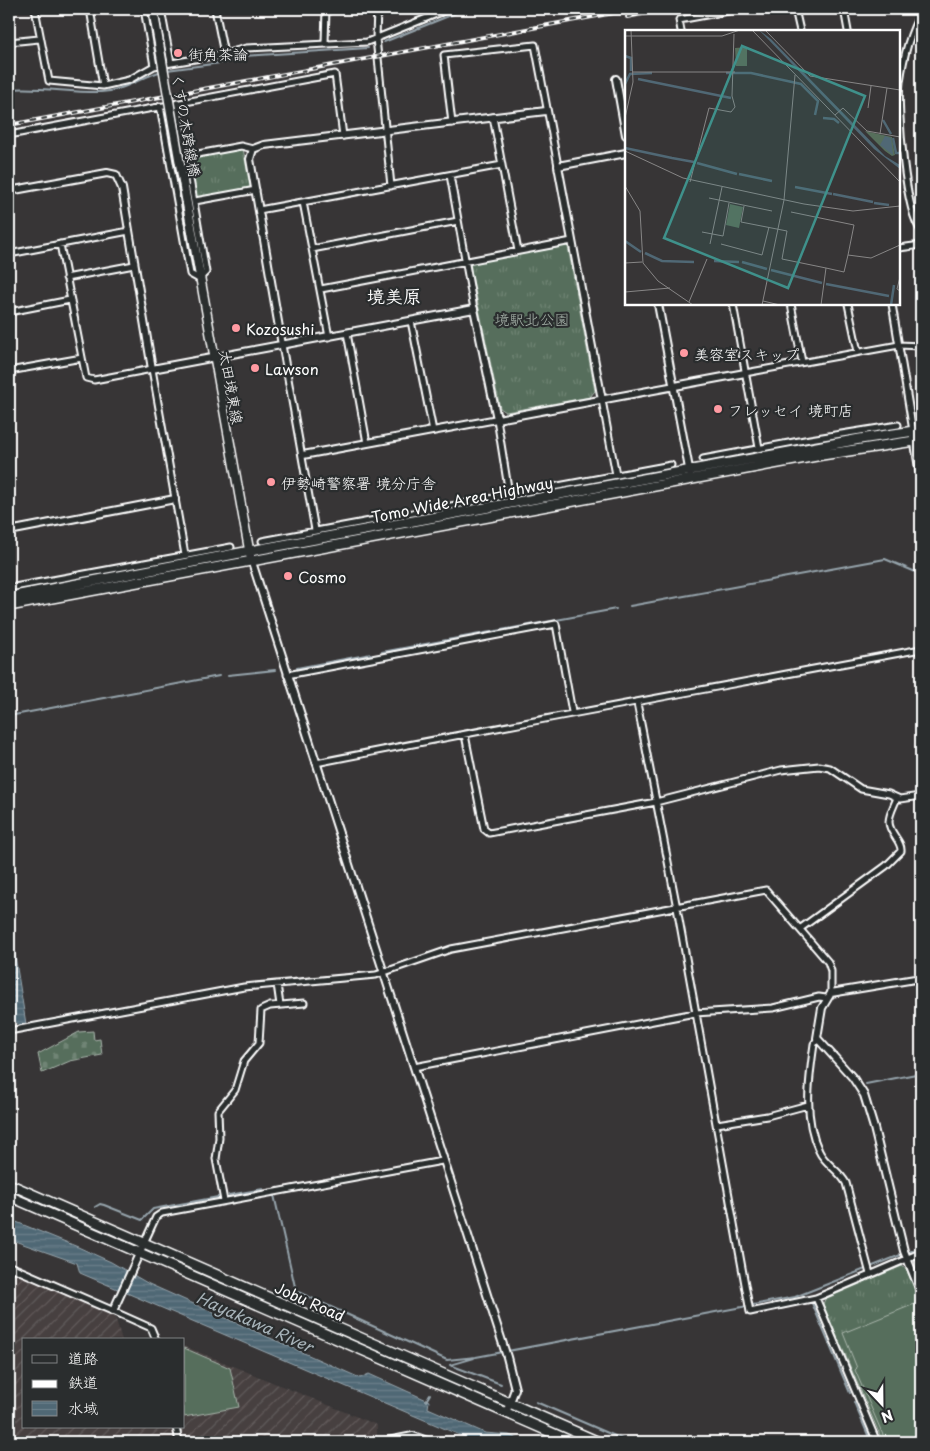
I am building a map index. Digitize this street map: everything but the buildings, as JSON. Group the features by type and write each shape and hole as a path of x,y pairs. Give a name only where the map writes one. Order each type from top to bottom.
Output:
{"highway":[{"name":"Tomo Wide Area Highway","path":"9,598 248,551 917,430"},
{"name":"Tomo Wide Area Highway","path":"9,606 822,455 918,441"},
{"name":"Jobu Road","path":"9,1184 599,1442"},
{"name":"Jobu Road","path":"9,1196 137,1257 573,1442"}],"main road":[{"name":"くすの木跨線橋","path":"153,9 184,186"},
{"name":"太田境東線","path":"184,186 213,358 248,551 252,562"}],"street":[{"path":"35,9 39,39 49,81 103,86 129,80 154,66 224,54 246,48 367,42 449,9"},
{"path":"90,9 103,86"},
{"path":"144,9 154,66"},
{"path":"161,9 171,63"},
{"path":"215,9 224,54"},
{"path":"325,43 326,9"},
{"path":"377,9 376,38 391,186"},
{"path":"681,30 679,20 739,9"},
{"path":"795,9 800,30"},
{"path":"844,9 848,30"},
{"path":"921,13 907,48 900,83 908,188 914,218 921,230"},
{"path":"9,42 39,39"},
{"path":"452,123 444,55 535,45 616,475"},
{"path":"9,135 335,74 343,136"},
{"path":"616,80 625,130"},
{"path":"160,106 190,274 199,279 206,272 177,103"},
{"path":"187,156 241,146 253,149 264,146 546,111"},
{"path":"493,117 518,251"},
{"path":"253,149 250,159 315,530"},
{"path":"558,166 625,153"},
{"path":"259,210 502,165"},
{"path":"9,191 112,173 116,175 122,188 185,555"},
{"path":"450,175 474,309 497,419 509,494"},
{"path":"195,201 256,190"},
{"path":"303,202 329,337"},
{"path":"312,249 458,221"},
{"path":"9,254 128,231"},
{"path":"320,289 572,241"},
{"path":"60,244 86,378 90,380 474,309"},
{"path":"900,248 921,245"},
{"path":"66,278 134,265"},
{"path":"9,312 70,300"},
{"path":"658,305 691,480"},
{"path":"733,305 759,448"},
{"path":"791,305 802,362"},
{"path":"848,305 858,352"},
{"path":"892,305 917,430 921,481"},
{"path":"411,321 433,431"},
{"path":"347,333 367,443"},
{"path":"302,455 858,352 899,345 921,346"},
{"path":"9,371 82,358"},
{"path":"703,459 898,425"},
{"path":"810,439 820,447"},
{"path":"737,462 742,451"},
{"path":"262,540 671,466"},
{"path":"573,483 585,490"},
{"path":"9,532 176,499"},
{"path":"357,532 372,520"},
{"path":"9,588 231,547"},
{"path":"252,562 442,1160 507,1357 514,1389 506,1413"},
{"path":"94,572 113,577"},
{"path":"287,675 556,624 572,712"},
{"path":"316,763 465,735 572,712 636,703 921,649"},
{"path":"636,703 677,908 750,1312 816,1298 906,1256 921,1254"},
{"path":"465,735 486,832 493,833 656,802 763,773 819,766 830,768 861,789 882,792 903,800 921,796"},
{"path":"801,928 886,866 901,852 901,846 891,830 889,822 896,798"},
{"path":"9,1031 244,987 383,974 451,949 766,890 801,928 830,967 829,996 822,1008 817,1040 814,1044 809,1078 808,1105 818,1150 838,1170 846,1183 870,1274"},
{"path":"414,1067 695,1013 757,1010 921,978"},
{"path":"277,984 280,1005"},
{"path":"224,1201 216,1159 219,1138 218,1111 235,1090 244,1061 259,1043 261,1010 270,1006 304,1004"},
{"path":"817,1040 853,1078 864,1096 874,1128 906,1256 921,1293"},
{"path":"717,1124 767,1116 808,1105"},
{"path":"113,1311 157,1216 224,1201 442,1160"},
{"path":"9,1266 151,1328 155,1338"},
{"path":"816,1298 877,1442"},
{"path":"176,1428 179,1442"},
{"path":"383,1442 413,1436 430,1442"}],"shaded area":[{"path":"9,1270 115,1316 121,1338 22,1338 22,1428 173,1428 176,1442 9,1442"},
{"path":"185,1346 377,1425 377,1439 365,1442 183,1442 179,1428 185,1428"}],"green space":[{"path":"243,148 250,187 248,189 196,197 189,159"},
{"name":"境駅北公園","path":"568,247 595,391 590,397 506,412 500,408 470,266 471,263"},
{"path":"93,1031 94,1040 100,1039 102,1055 70,1061 42,1073 38,1054 79,1032"},
{"path":"902,1266 906,1269 921,1302 921,1442 883,1442 823,1304 825,1299"},
{"path":"917,1303 921,1312 921,1442 886,1442 855,1370 857,1368 843,1333"},
{"path":"185,1348 230,1368 239,1407 185,1417"}],"water":[{"path":"9,928 26,1024 19,1025 13,1020 9,998"},
{"path":"9,1219 78,1247 111,1262 149,1284 360,1378 369,1374 429,1401 428,1408 485,1433 509,1435 525,1442 476,1442 80,1273 77,1263 9,1239"}],"waterway":[{"path":"384,42 466,9"},
{"path":"167,70 228,62 244,56 368,48"},
{"path":"9,89 32,88 101,92 117,89 162,71"},
{"path":"630,606 885,559 918,573"},
{"path":"382,652 616,609"},
{"path":"297,668 371,654"},
{"path":"228,675 275,670"},
{"path":"9,716 219,676"},
{"path":"866,1084 921,1073"},
{"path":"229,1195 263,1189"},
{"path":"274,1195 296,1291 447,1360 476,1357 795,1297 903,1254"},
{"path":"95,1207 100,1204 104,1205 142,1220 153,1209 218,1197"},
{"path":"907,1253 921,1247"},
{"path":"812,1303 850,1393"},
{"path":"450,1365 474,1358"},
{"path":"450,1365 501,1384"},
{"path":"426,1401 430,1394"},
{"path":"536,1402 629,1442"},
{"path":"854,1402 871,1442"}],"railway":[{"path":"9,125 635,9"},
{"path":"627,17 669,9"}],"place":[{"name":"街角茶論","path":"178,53"},
{"name":"Kozosushi","path":"236,328"},
{"name":"美容室スキップ","path":"684,353"},
{"name":"Lawson","path":"255,368"},
{"name":"フレッセイ 境町店","path":"718,409"},
{"name":"伊勢崎警察署 境分庁舎","path":"271,482"},
{"name":"Cosmo","path":"288,576"}],"district":[{"name":"境美原","path":"394,295"}],"water label":[{"name":"Hayakawa River","path":"255,1321"}]}
